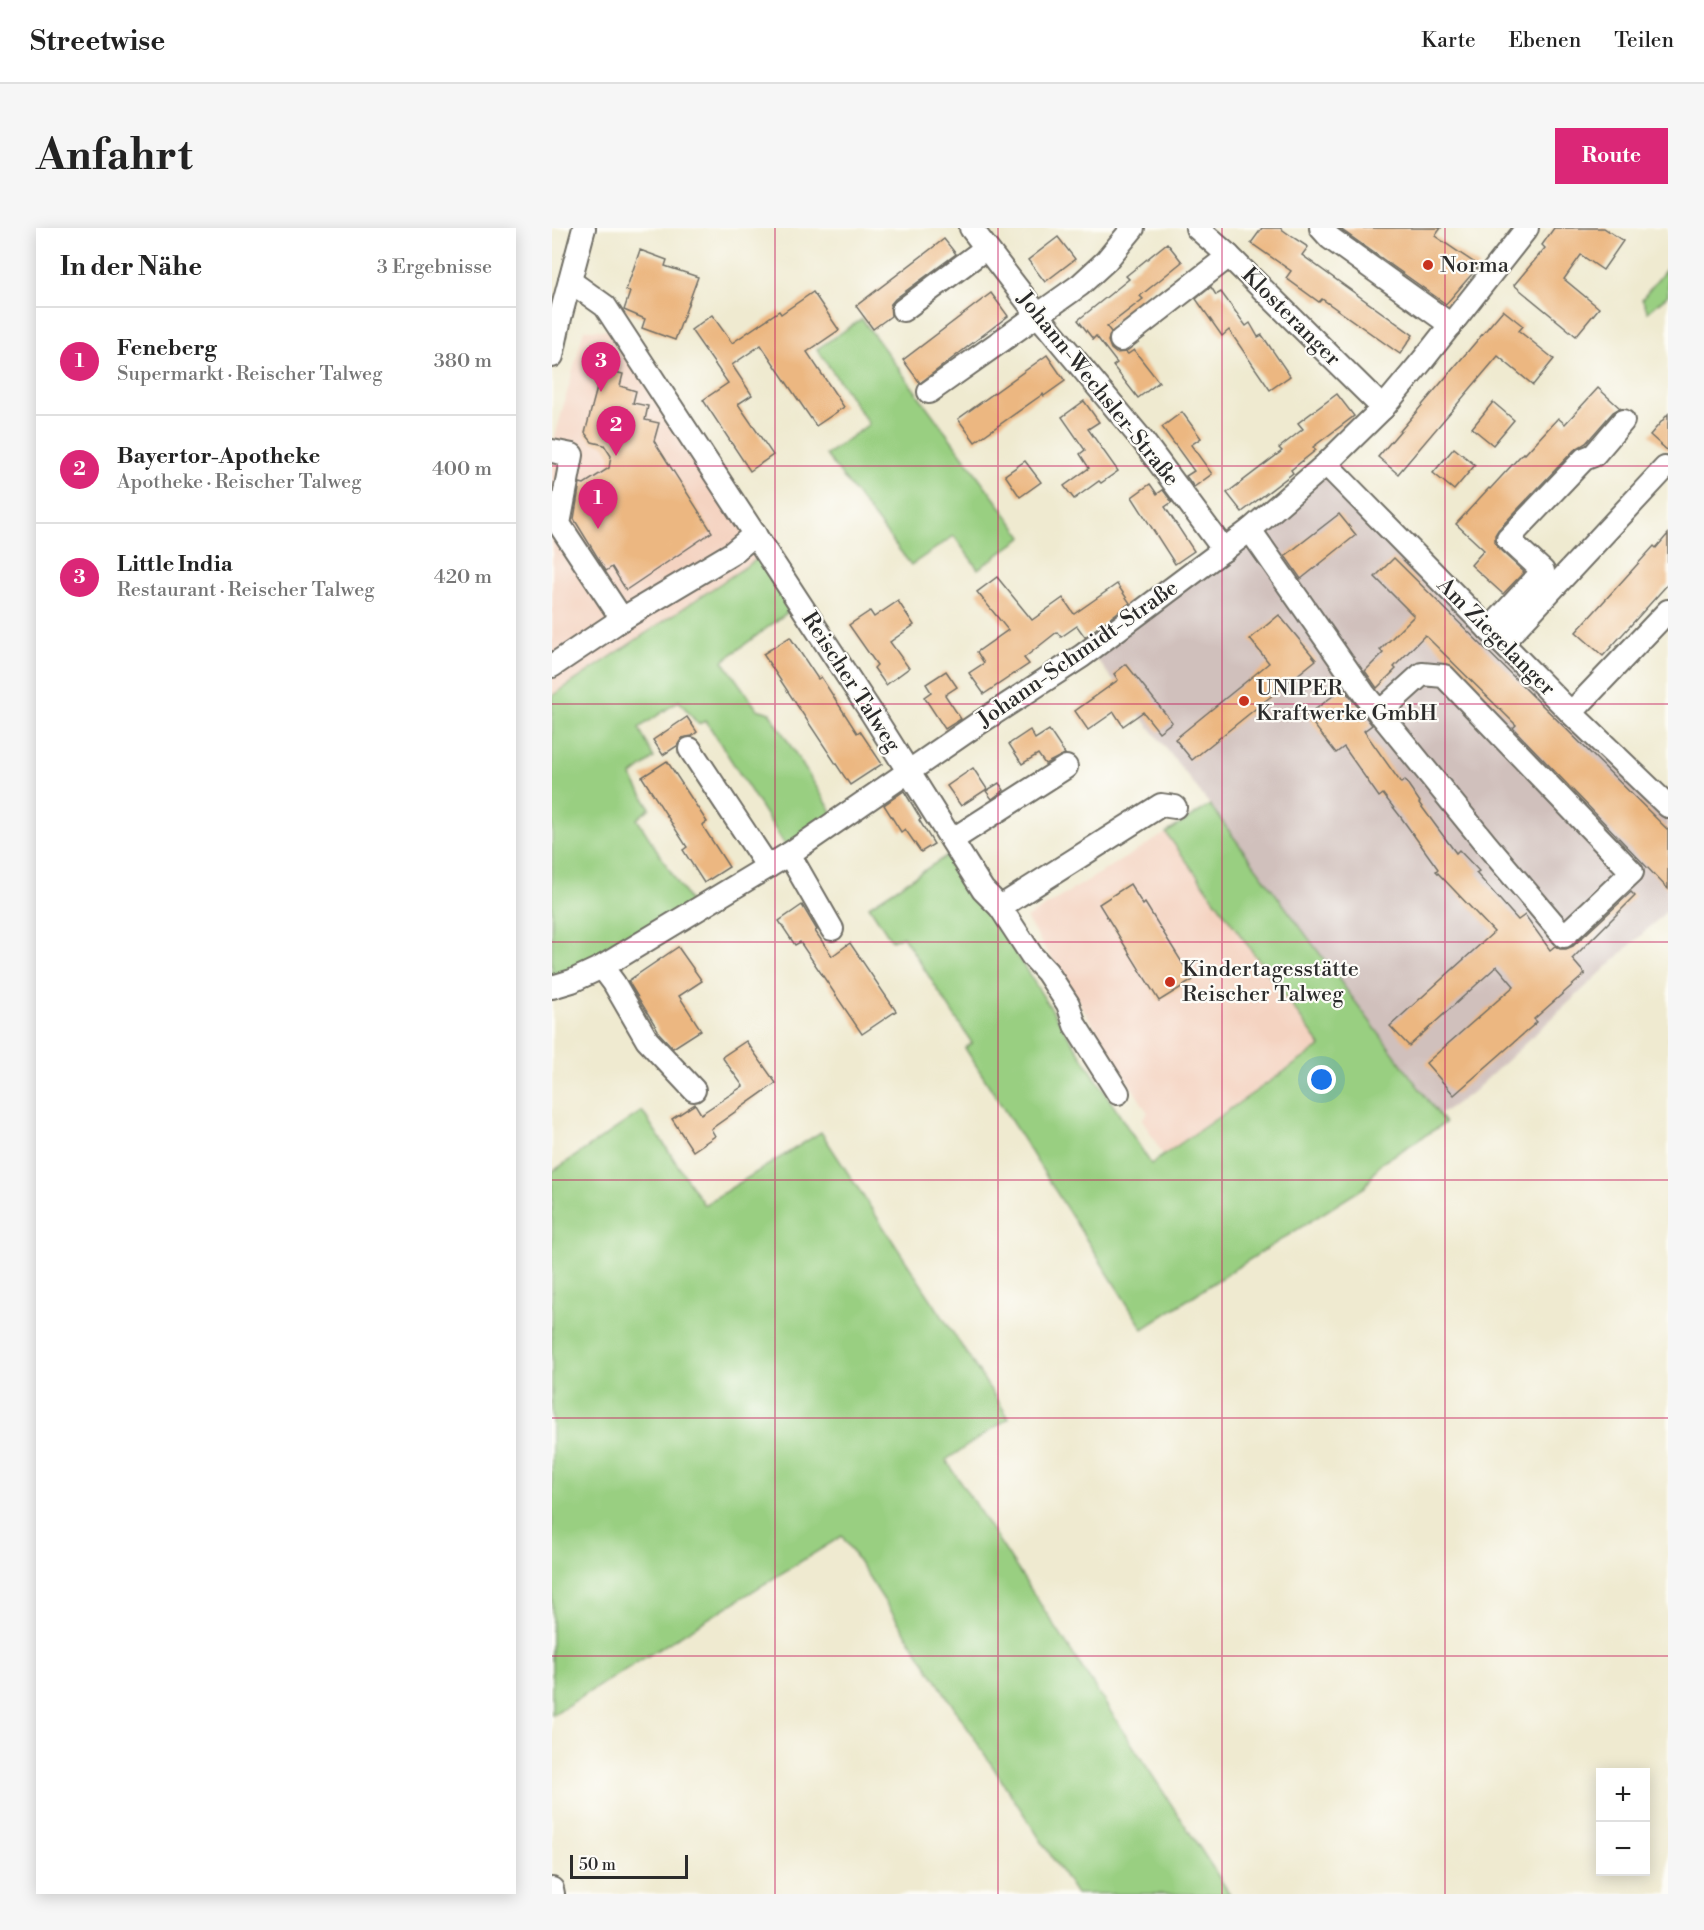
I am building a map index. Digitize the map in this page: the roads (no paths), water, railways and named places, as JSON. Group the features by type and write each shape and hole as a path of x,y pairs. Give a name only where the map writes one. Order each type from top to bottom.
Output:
{"street":[{"path":"552,357 556,317 570,281 585,228"},
{"name":"Johann-Wechsler-Straße","path":"970,228 1037,314 1143,441 1224,550"},
{"path":"930,392 1080,285 1106,261 1133,228"},
{"name":"Klosteranger","path":"1197,228 1383,408"},
{"path":"1321,228 1329,238 1451,325"},
{"name":"Johann-Schmidt-Straße","path":"552,987 572,981 602,967 789,854 976,725 1082,656 1250,530 1326,464 1383,408 1527,228"},
{"path":"903,310 986,248"},
{"path":"1121,340 1228,256"},
{"name":"Reischer Talweg","path":"570,281 605,306 755,534 983,890 1000,907 1032,956 1047,972 1068,1004 1075,1025 1118,1093"},
{"path":"1496,636 1544,571 1508,539 1584,459 1594,455 1623,421"},
{"path":"552,451 572,455 559,524 622,619"},
{"name":"Am Ziegelanger","path":"1326,464 1571,713 1668,806"},
{"path":"1496,636 1665,468"},
{"path":"1250,530 1365,695 1379,713 1486,844 1564,936 1632,872 1444,676 1422,674 1379,713"},
{"path":"552,666 622,619 730,554 755,534"},
{"path":"1571,713 1668,611"},
{"path":"690,749 768,867"},
{"path":"952,840 1066,767"},
{"path":"1000,907 1161,805 1175,807"},
{"path":"789,854 832,929"},
{"path":"602,967 614,983 647,1040 694,1090"},
{"path":"552,1889 554,1894"}],"place":[{"name":"Norma","path":"1428,265"},
{"name":"Little India","path":"601,392"},
{"name":"Bayertor-Apotheke","path":"616,456"},
{"name":"Feneberg","path":"598,529"},
{"name":"UNIPER Kraftwerke GmbH","path":"1244,701"},
{"name":"Kindertagesstätte Reischer Talweg","path":"1170,982"}]}
